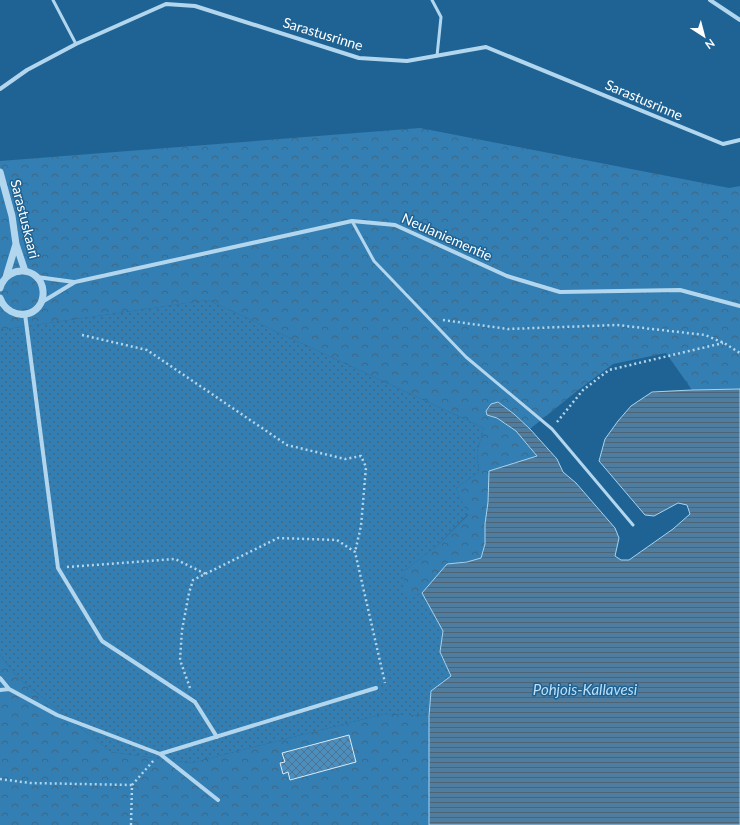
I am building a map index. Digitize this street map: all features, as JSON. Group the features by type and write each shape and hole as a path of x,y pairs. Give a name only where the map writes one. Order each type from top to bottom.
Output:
{"street":[{"path":"710,0 740,20"},
{"name":"Sarastusrinne","path":"0,89 28,70 76,44 166,4 195,6 359,58 407,61 486,47 723,144 740,140"},
{"name":"Sarastuskaari","path":"0,172 12,216 16,244 26,271"},
{"name":"Neulaniementie","path":"41,302 75,282 352,221 395,225 508,276 560,292 680,290 740,306"},
{"path":"0,288 6,277 16,244"},
{"path":"0,298 6,309 19,315 32,312 37,308 43,296 41,283 37,277 32,274 26,271 19,271 6,277"},
{"name":"Neulaniementie","path":"37,277 75,282"},
{"path":"26,314 58,568 102,641 195,702 217,737"},
{"path":"0,678 9,690 57,715 160,754 218,800"},
{"path":"160,754 376,688"},
{"path":"0,690 9,690"}],"lane":[{"path":"53,0 76,44"},
{"path":"432,0 441,17 437,56"},
{"path":"352,221 374,261 466,357 552,430 633,525"}],"path":[{"path":"429,318 508,329 617,325 706,335 724,343 740,353"},
{"path":"82,335 147,350 287,445 345,459 361,456 366,467 361,526 355,552 386,684 376,688"},
{"path":"552,430 583,390 609,370 724,343"},
{"path":"195,702 180,660 182,630 189,593 194,580 278,538 337,540 355,552"},
{"path":"58,568 174,558 206,574"},
{"path":"131,825 132,786 160,754"},
{"path":"0,779 30,784 132,786"}],"green space":[{"path":"420,128 729,188 740,186 740,389 692,390 666,353 613,364 530,429 498,402 487,415 497,418 516,431 537,456 489,489 485,524 485,544 481,558 467,562 447,564 422,593 405,597 404,571 438,545 468,515 456,488 479,472 477,452 484,428 208,300 0,330 0,161"},
{"path":"208,300 484,428 477,452 479,472 456,488 468,514 438,545 404,571 406,596 422,593 443,631 440,652 451,676 431,691 429,716 384,714 191,763 111,752 18,678 0,655 0,330"},
{"path":"0,655 18,678 111,752 191,763 384,714 429,716 429,825 0,825"}],"water":[{"name":"Pohjois-Kallavesi","path":"740,389 740,825 429,825 429,716 431,691 451,676 440,652 443,631 422,593 447,564 467,562 481,558 485,544 489,471 537,456 516,431 497,418 487,415 486,411 491,404 498,402 530,429 557,459 563,472 576,483 615,528 619,538 615,556 621,560 629,560 673,529 690,514 687,505 678,503 654,516 645,515 599,461 605,439 631,406 652,392"}],"building":[{"path":"349,735 356,762 290,780 288,772 283,774 280,763 285,762 282,753"}]}
